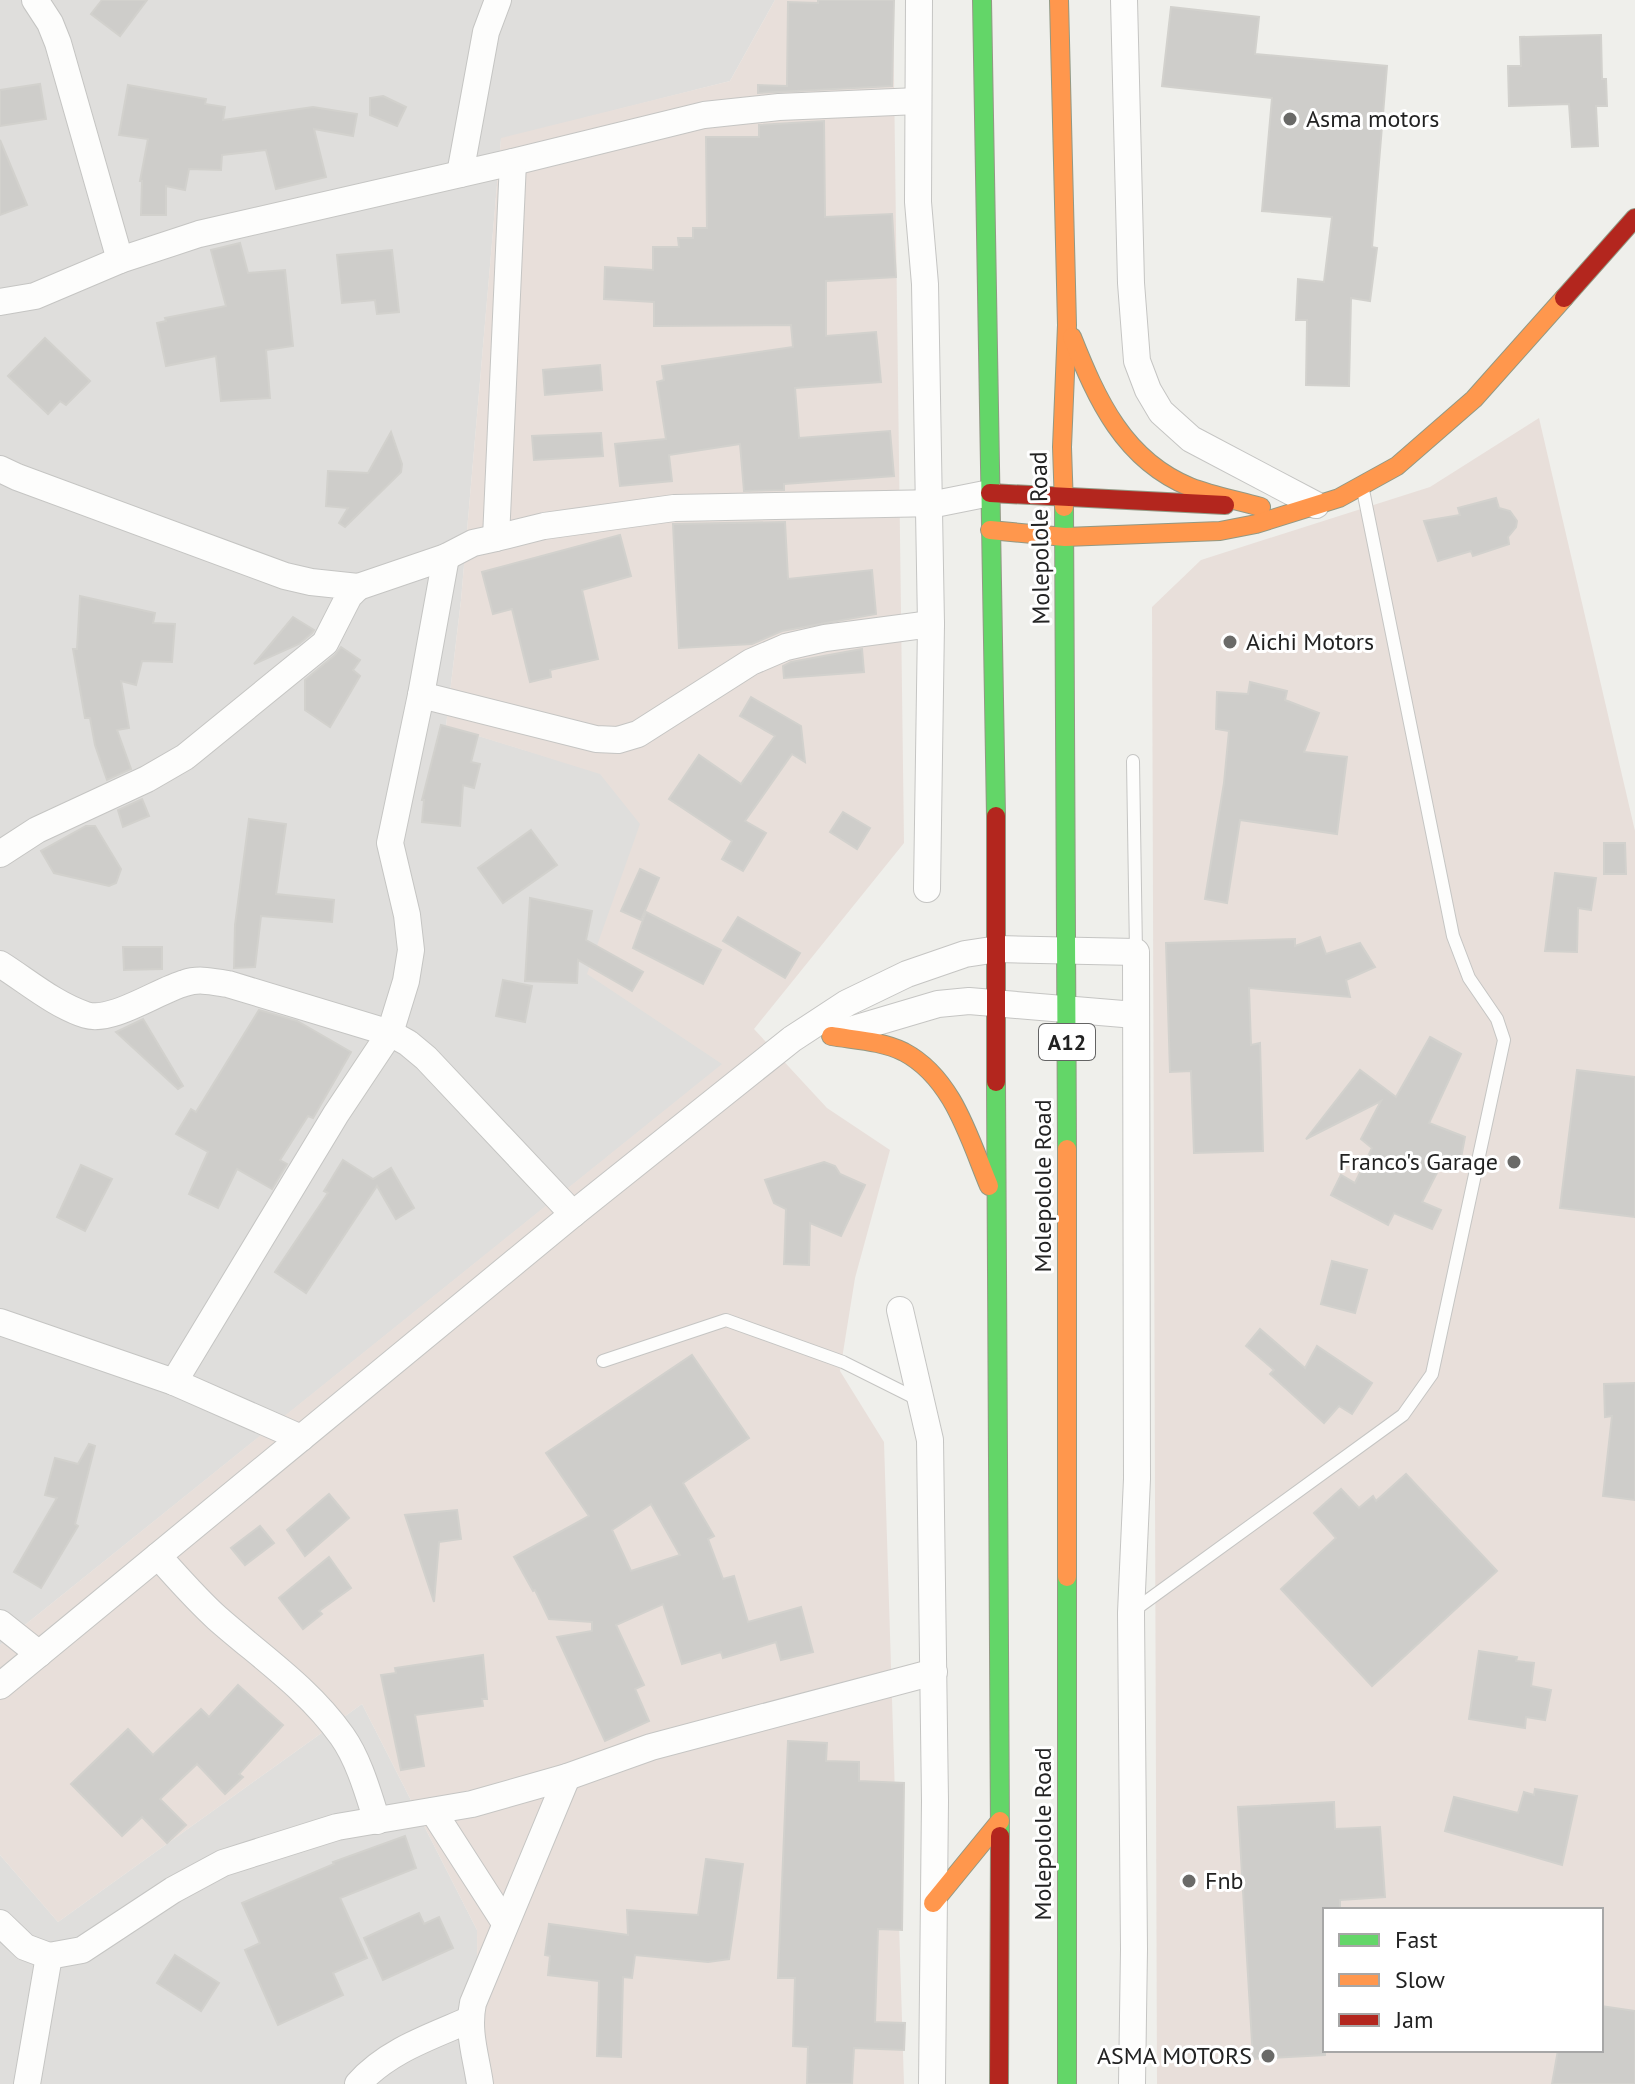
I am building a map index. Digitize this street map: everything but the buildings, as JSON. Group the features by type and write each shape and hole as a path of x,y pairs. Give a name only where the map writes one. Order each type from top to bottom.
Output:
{"main road":[{"name":"Molepolole Road","path":"982,0 998,949 995,1199 999,2084"},
{"name":"Molepolole Road","path":"1059,0 1067,325 1062,447 1067,951 1067,2084"},
{"path":"990,530 1065,537 1220,531 1305,508 1362,487 1397,466 1474,399 1635,218"},
{"path":"1067,325 1093,391 1115,430 1133,452 1153,469 1189,487 1261,507"},
{"path":"990,493 1305,508"},
{"path":"831,1036 878,1043 905,1052 926,1067 943,1086 995,1199"},
{"path":"933,1903 1000,1821"}],"street":[{"path":"35,0 58,43 120,260"},
{"path":"460,174 486,32 498,0"},
{"path":"919,0 918,202 925,284 934,502 927,889"},
{"path":"1124,0 1131,283 1137,361 1161,412 1191,439 1305,508"},
{"path":"0,302 35,296 120,260 199,234 704,115 779,107 918,101"},
{"path":"496,538 513,162"},
{"path":"0,469 285,576 358,587 446,557 473,543 544,526 674,508 934,502 990,493"},
{"path":"934,502 990,530"},
{"path":"174,1382 336,1114 390,1033 406,981 411,950 407,915 390,843 446,557"},
{"path":"0,854 37,830 147,779 185,757 325,643 349,596 358,587"},
{"path":"421,695 596,739 618,740 638,734 751,662 786,647 825,638 931,624"},
{"path":"0,1686 573,1214 792,1039 847,1003 907,974 965,954 998,949 1136,952 1137,1479 1131,1613 1132,2084"},
{"path":"0,964 67,1007 89,1017 111,1014 187,982 208,981 228,984 390,1033 426,1058 573,1214"},
{"path":"773,1056 868,1023 938,1004 998,1001 1135,1015"},
{"path":"900,1310 930,1440 934,1672 932,2084"},
{"path":"0,1322 174,1382 301,1438"},
{"path":"158,1556 218,1619 314,1701 344,1738 377,1821"},
{"path":"0,1623 39,1654"},
{"path":"0,1923 25,1947 49,1956 82,1950 173,1890 223,1863 337,1827 472,1804 567,1777 651,1747 934,1672"},
{"path":"480,2084 469,2020 481,1979 567,1777"},
{"path":"433,1811 505,1923"},
{"path":"27,2084 49,1956"},
{"path":"358,2084 368,2072 398,2051 469,2020"}],"lane":[{"path":"1131,1613 1403,1415 1432,1374 1504,1040 1497,1019 1469,978 1453,936 1362,487"},
{"path":"1133,761 1136,952"},
{"path":"603,1361 726,1320 843,1362 922,1401"}],"shaded area":[{"path":"0,0 775,0 730,81 501,139 461,600 446,726 600,773 641,824 588,974 723,1064 0,1645"},
{"path":"775,0 893,0 904,843 754,1029 827,1108 890,1150 855,1278 840,1371 884,1442 904,2084 478,2084 477,1930 362,1704 58,1922 0,1855 0,1645 722,1064 587,974 640,824 600,774 446,726 461,600 501,138 730,81"},
{"path":"1539,418 1635,831 1635,2084 1157,2084 1152,607 1201,560 1430,487"},
{"path":"362,1704 477,1930 478,2084 0,2084 0,1855 58,1922"}],"traffic: fast":[{"path":"982,0 996,816"},
{"path":"1064,507 1067,1149"},
{"path":"996,1082 1000,1836"},
{"path":"1067,1577 1067,2084"}],"traffic: slow":[{"path":"1059,0 1067,325 1062,447 1064,507"},
{"path":"990,530 1065,537 1220,531 1256,524 1339,498 1397,466 1474,399 1564,298"},
{"path":"1072,337 1103,405 1130,444 1147,461 1190,487 1261,507"},
{"path":"831,1036 887,1045 921,1063 935,1077 957,1111 989,1186"},
{"path":"1067,1149 1067,1577"},
{"path":"933,1903 1000,1821"}],"traffic: jam":[{"path":"1564,298 1635,218"},
{"path":"990,493 1225,505"},
{"path":"996,816 996,1082"},
{"path":"999,2084 1000,1836"}],"place":[{"name":"Asma motors","path":"1290,119"},
{"name":"Aichi Motors","path":"1230,642"},
{"name":"Franco's Garage","path":"1514,1162"},
{"name":"Fnb","path":"1189,1881"},
{"name":"ASMA MOTORS","path":"1268,2056"}]}
